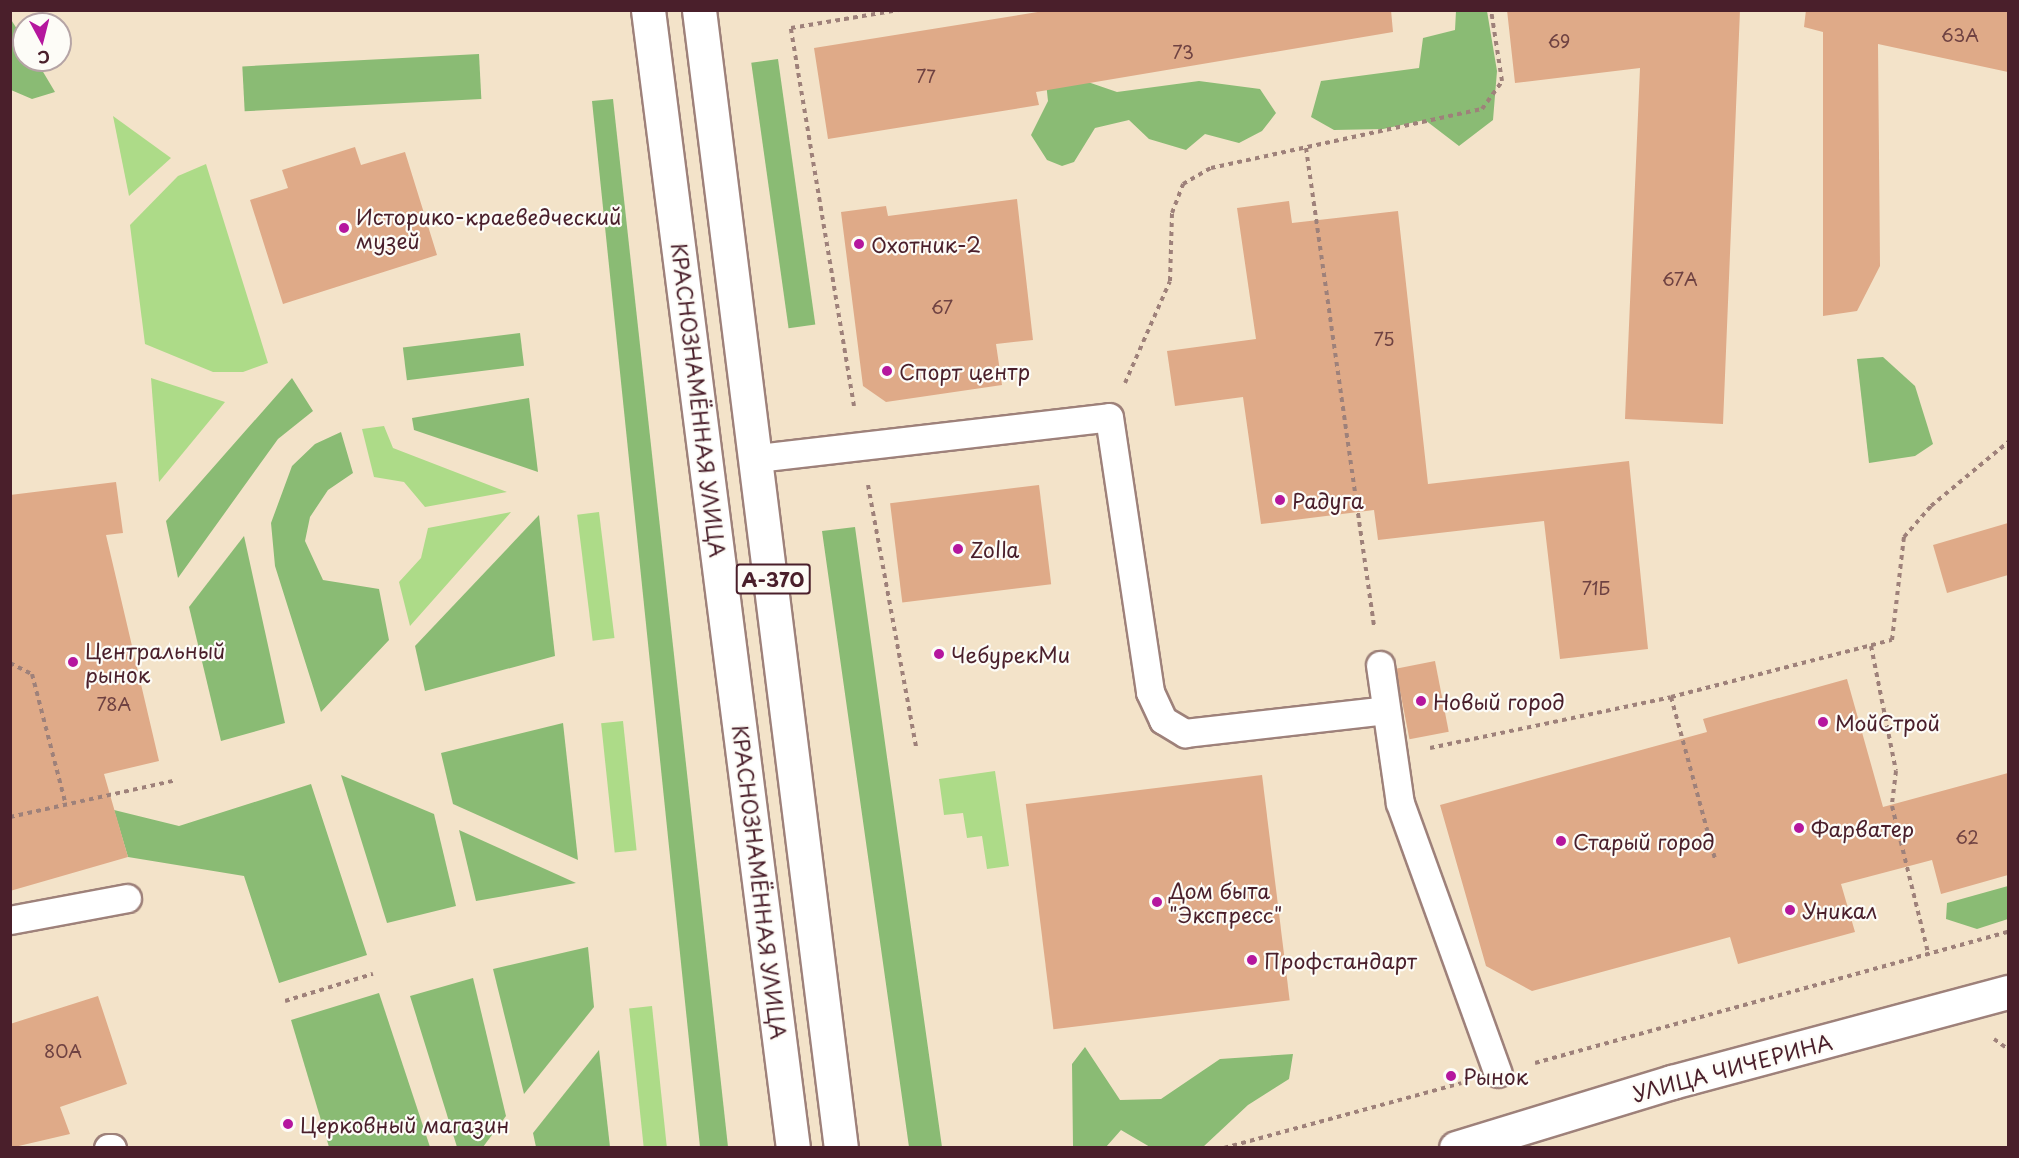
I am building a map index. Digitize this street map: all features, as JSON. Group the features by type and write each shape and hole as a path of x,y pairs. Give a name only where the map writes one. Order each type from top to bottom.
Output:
{"main road":[{"name":"КРАСНОЗНАМЁННАЯ УЛИЦА","path":"648,10 708,464 793,1148"},
{"name":"А-370","path":"699,10 757,458 841,1148"},
{"name":"УЛИЦА ЧИЧЕРИНА","path":"1456,1148 1672,1082 2008,992"}],"lane":[{"path":"757,458 1108,417 1150,692 1163,720 1185,733 1386,710"},
{"path":"1380,665 1400,803 1498,1073"},
{"path":"10,920 127,898"}],"path":[{"path":"898,10 791,28 861,446 916,747"},
{"path":"1108,417 1170,280 1172,213 1183,184 1211,168 1482,108 1502,81 1491,10"},
{"path":"1306,148 1380,665"},
{"path":"1393,755 1671,697 1892,640 1904,537 1931,506 2008,442"},
{"path":"1871,646 1896,771 1892,806 1928,953"},
{"path":"10,663 32,674 65,802"},
{"path":"1671,697 1715,859"},
{"path":"10,817 65,802 173,781"},
{"path":"1224,1148 2008,932"},
{"path":"285,1001 373,974"}],"green space":[{"path":"1456,11 1487,11 1497,71 1493,120 1459,146 1425,120 1383,129 1334,130 1311,117 1321,81 1419,68 1423,38 1455,30"},
{"path":"10,18 12,21 12,72 43,72 55,92 32,99 11,90"},
{"path":"479,54 481,99 245,111 242,66"},
{"path":"1043,55 1082,80 1117,92 1199,81 1260,89 1276,113 1262,131 1239,143 1205,134 1186,150 1149,139 1129,120 1095,128 1074,162 1062,166 1047,160 1031,135 1048,101"},
{"path":"778,59 815,324 789,328 751,63"},
{"path":"613,99 728,1147 700,1147 592,101"},
{"path":"113,116 171,158 129,196"},
{"path":"206,164 268,363 243,372 213,372 145,344 130,225 178,176"},
{"path":"520,333 524,366 407,380 403,347"},
{"path":"1883,357 1915,386 1933,444 1915,456 1869,463 1857,359"},
{"path":"151,378 225,402 159,482"},
{"path":"292,378 313,411 278,439 178,578 166,521"},
{"path":"529,398 538,472 414,430 412,418"},
{"path":"384,426 393,448 507,492 425,507 404,482 374,477 362,429"},
{"path":"341,432 353,473 328,490 310,517 305,541 323,580 379,589 389,640 321,712 275,566 271,523 292,466 315,444"},
{"path":"511,512 410,626 399,582 421,558 428,528"},
{"path":"599,512 614,638 593,641 577,515"},
{"path":"539,515 555,656 425,691 415,646"},
{"path":"855,527 942,1147 909,1147 822,531"},
{"path":"244,536 285,723 221,741 189,607"},
{"path":"623,721 637,850 615,853 601,723"},
{"path":"563,723 578,860 453,804 441,753"},
{"path":"995,771 1009,866 987,869 982,836 967,838 963,813 944,815 939,779"},
{"path":"341,775 434,814 456,906 387,923"},
{"path":"311,784 367,955 279,983 244,876 128,857 114,810 179,826"},
{"path":"459,830 576,883 476,901"},
{"path":"2008,886 2008,919 1977,929 1946,919 1947,903"},
{"path":"588,947 594,1007 524,1094 493,969"},
{"path":"473,978 506,1116 483,1147 457,1147 410,996"},
{"path":"379,993 430,1147 329,1147 291,1020"},
{"path":"652,1006 667,1147 644,1148 629,1008"},
{"path":"1085,1047 1120,1100 1161,1099 1220,1059 1293,1054 1289,1079 1248,1105 1203,1147 1150,1147 1121,1130 1106,1147 1073,1147 1072,1064"},
{"path":"599,1050 610,1147 536,1147 533,1133"}],"building":[{"path":"1050,10 1391,10 1393,32 1036,92 1039,105 828,139 814,48"},
{"path":"1507,10 1740,10 1723,424 1625,419 1640,68 1515,83"},
{"path":"1806,10 2008,10 2008,72 1878,44 1880,266 1857,311 1823,316 1823,32 1804,27"},
{"name":"Историко-краеведческий музей","path":"355,147 361,165 405,152 437,255 283,304 250,200 288,188 282,170"},
{"path":"1017,199 1033,340 996,344 1002,385 886,402 863,386 841,212 886,206 888,216"},
{"path":"1289,201 1292,223 1398,211 1428,484 1629,461 1648,649 1560,659 1544,521 1378,540 1374,510 1261,524 1243,397 1175,406 1167,351 1256,339 1237,208"},
{"name":"Центральный рынок","path":"116,482 123,533 106,535 159,761 104,774 128,857 10,891 10,495"},
{"path":"1039,485 1051,584 902,603 890,503"},
{"path":"2008,523 2008,575 1947,593 1933,545"},
{"name":"Новый город","path":"1435,661 1449,732 1409,739 1396,669"},
{"path":"1847,679 1883,807 2008,773 2008,875 1941,894 1932,860 1841,884 1855,932 1738,964 1730,937 1532,991 1486,966 1440,805 1707,732 1703,719"},
{"name":"Дом быта \"Экспресс\"","path":"1262,775 1290,1000 1053,1029 1026,804"},
{"path":"98,996 127,1084 60,1107 70,1134 10,1148 10,1024"}],"place":[{"name":"Историко-краеведческий музей","path":"344,228"},
{"name":"Охотник-2","path":"859,244"},
{"name":"Спорт центр","path":"887,371"},
{"name":"Радуга","path":"1280,500"},
{"name":"Zolla","path":"958,549"},
{"name":"ЧебурекМи","path":"939,654"},
{"name":"Центральный рынок","path":"73,662"},
{"name":"Новый город","path":"1421,701"},
{"name":"МойСтрой","path":"1823,722"},
{"name":"Фарватер","path":"1799,828"},
{"name":"Старый город","path":"1561,841"},
{"name":"Дом быта \"Экспресс\"","path":"1157,902"},
{"name":"Уникал","path":"1790,910"},
{"name":"Профстандарт","path":"1252,960"},
{"name":"Рынок","path":"1451,1076"},
{"name":"Церковный магазин","path":"288,1124"}]}
